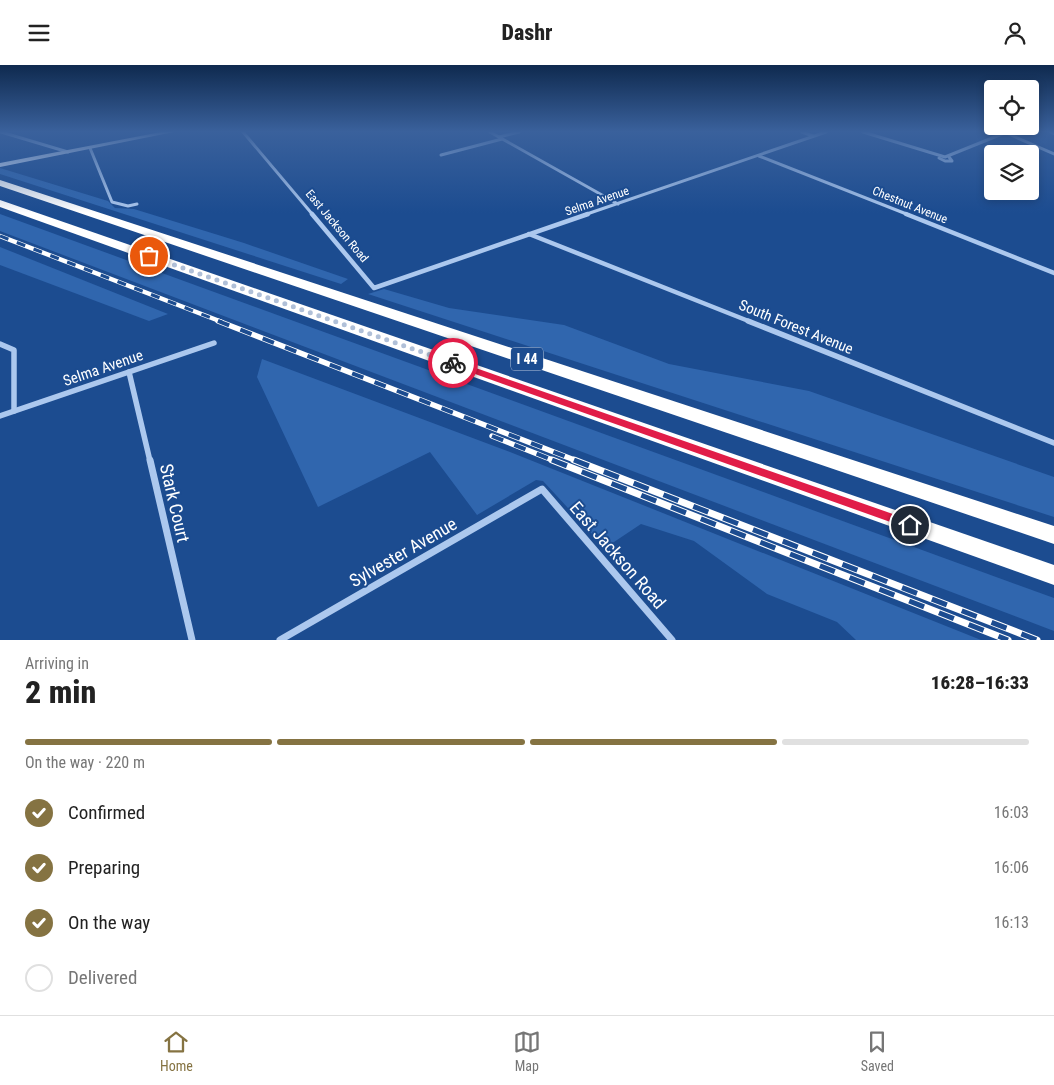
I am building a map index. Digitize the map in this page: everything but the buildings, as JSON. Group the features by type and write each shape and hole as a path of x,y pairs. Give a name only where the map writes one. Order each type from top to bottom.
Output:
{"highway":[{"name":"I 44","path":"0,183 1054,535"},
{"name":"I 44","path":"0,203 1054,575"}],"street":[{"path":"0,165 31,159"},
{"path":"94,159 112,202 128,205 137,204"},
{"name":"East Jackson Road","path":"266,159 374,288"},
{"path":"537,159 618,204"},
{"name":"Selma Avenue","path":"374,288 748,159"},
{"name":"Chestnut Avenue","path":"769,159 1054,273"},
{"path":"941,159 952,161 949,159"},
{"name":"South Forest Avenue","path":"529,234 1054,443"},
{"name":"Selma Avenue","path":"0,416 214,343"},
{"path":"0,344 14,350 14,411"},
{"name":"Stark Court","path":"129,372 192,640"},
{"name":"East Jackson Road","path":"542,489 672,640"},
{"name":"Sylvester Avenue","path":"280,640 542,489"}],"shaded area":[{"path":"0,168 108,201 115,208 134,209 244,243 348,279 341,284 0,174"},
{"path":"0,214 1054,598 1054,631 0,231"},
{"path":"0,247 168,314 149,321 0,265"},
{"path":"384,289 449,308 564,325 669,364 809,391 1054,477 1054,517 368,294"},
{"path":"262,359 510,452 981,640 856,640 837,622 767,594 694,541 641,524 605,548 543,481 536,480 477,515 430,452 318,507 257,377"}],"railway":[{"path":"0,236 222,322"},
{"path":"218,321 577,461"},
{"path":"492,436 555,461"},
{"path":"552,460 1008,640"},
{"path":"574,460 1037,640"}],"way so far":[{"path":"149,256 453,363"}],"route":[{"path":"453,363 910,525"}]}
